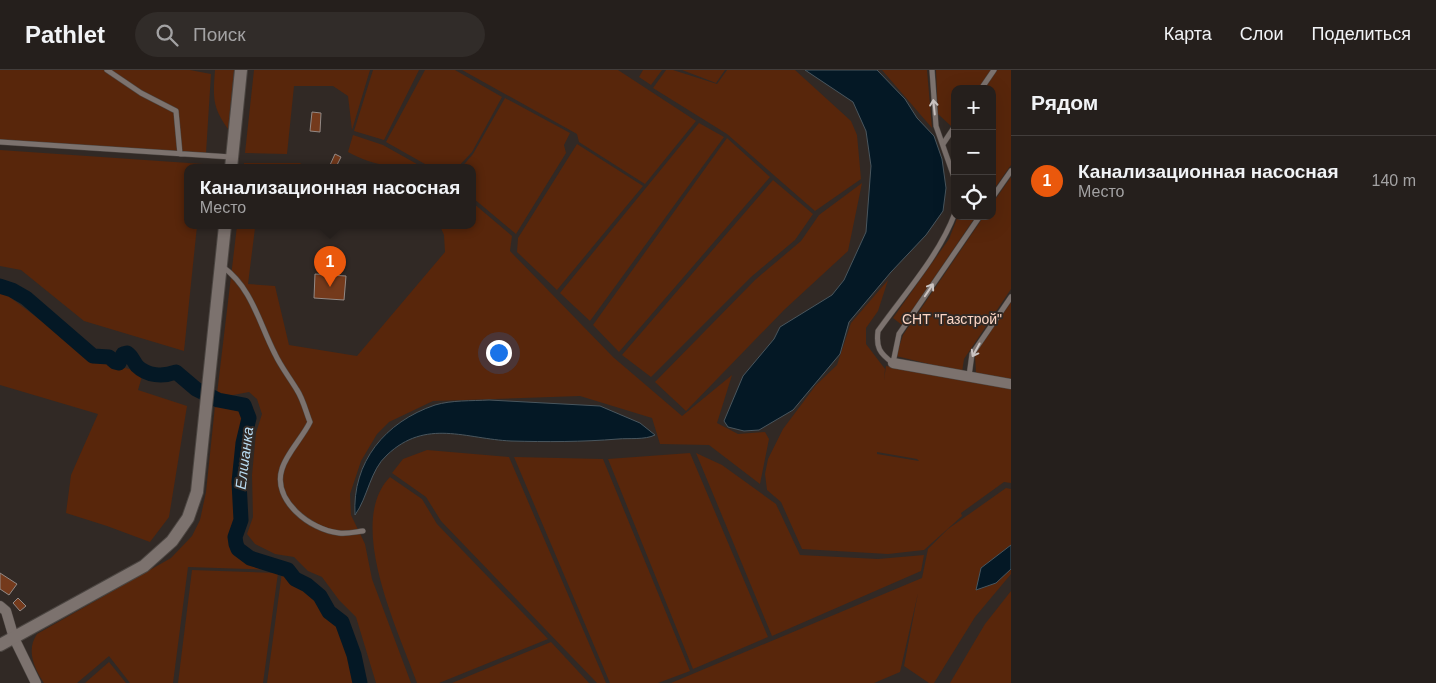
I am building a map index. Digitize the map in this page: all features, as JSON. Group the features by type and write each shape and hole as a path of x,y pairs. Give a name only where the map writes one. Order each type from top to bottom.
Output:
{"main road":[{"path":"231,162 241,70"},
{"path":"0,644 144,566 172,541 188,518 197,492 224,229"}],"street":[{"path":"893,364 1011,384"},
{"path":"0,606 6,611 14,638 36,683"}],"lane":[{"path":"107,70 140,93 176,111 180,154"},
{"path":"932,70 936,126 953,175"},
{"path":"984,85 994,70"},
{"path":"943,144 952,130"},
{"path":"0,142 180,154 231,162"},
{"path":"996,192 1011,171"},
{"path":"952,220 948,231 931,257 878,330 876,345 882,355 893,364 899,334 977,220"},
{"path":"220,265 236,276 253,303 261,328 284,373 298,391 310,422 302,438 282,467 279,484 287,503 316,526 339,533 363,531"},
{"path":"969,378 972,354 1011,297"}],"green space":[{"path":"0,70 190,70 211,74 206,153 0,140"},
{"path":"215,70 234,70 228,129 216,108"},
{"path":"254,70 370,70 352,130 348,96 333,86 294,86 287,154 245,153"},
{"path":"373,70 419,70 384,140 354,131"},
{"path":"425,70 455,70 502,97 472,152 461,164 425,164 386,142"},
{"path":"462,70 618,70 696,121 645,184 579,142 577,134"},
{"path":"643,70 662,70 651,85 639,77"},
{"path":"666,70 673,70 717,84 727,70 795,70 851,121 857,135 861,179 815,211 727,134 653,88"},
{"path":"682,70 725,70 716,83"},
{"path":"882,70 927,70 932,128"},
{"path":"936,70 1011,70 1011,165 996,186 996,85 951,85 951,126 938,114"},
{"path":"505,98 570,133 564,145 566,153 516,234 476,201 476,164 464,164 473,154"},
{"path":"699,123 724,137 590,321 560,293"},
{"path":"353,135 383,145 417,164 381,164 348,152"},
{"path":"727,138 770,177 619,352 593,325"},
{"path":"577,144 643,186 557,290 517,252 518,238"},
{"path":"0,150 203,164 184,164 184,229 197,229 184,351 84,321 21,270 0,266"},
{"path":"300,163 302,164 244,164"},
{"name":"СНТ \"Газстрой\"","path":"1011,177 1011,289 964,359 962,372 896,356 903,335 981,220 996,220 996,198"},
{"path":"773,180 813,214 795,240 751,277 651,377 622,355"},
{"path":"862,183 848,251 784,310 686,411 655,382 755,280 801,241 819,215"},
{"path":"476,206 512,236 510,251 613,357 682,416 732,375 717,423 738,434 765,432 769,439 760,484 709,445 660,444 652,418 580,396 433,401 389,422 377,434 361,461 350,494 351,515 365,544 372,579 411,683 376,683 356,617 339,600 322,577 308,571 294,557 275,554 255,544 247,534 253,517 252,475 256,433 262,414 257,399 249,392 233,395 217,394 237,229 255,229 248,284 275,286 289,345 357,356 445,252 444,235 441,229 476,229"},
{"path":"956,220 973,220 902,325 893,318 949,239"},
{"path":"888,280 878,311 866,328 866,344 885,369 884,380 886,366 1011,387 1011,483 1004,482 961,513 962,516 924,550 888,554 802,549 781,502 767,490 765,474 768,459 783,429 816,385 837,365 851,323","holes":["877,452 917,459 919,461 877,454"]},
{"path":"0,294 7,295 91,358 143,373 138,390 187,406 169,517 150,542 66,513 71,475 98,414 0,385"},
{"path":"1011,302 1011,379 976,374 975,354"},
{"path":"248,402 254,409 247,434 243,472 244,516 239,529 240,543 257,556 281,565 277,570 188,567 173,683 130,683 109,656 77,683 44,683 34,665 32,653 32,646 37,634 171,558 192,536 200,520 206,492 215,406"},
{"path":"427,450 509,457 606,683 597,683 441,521 426,497 392,473 403,459"},
{"path":"690,453 768,637 693,669 608,459"},
{"path":"696,453 722,465 776,504 800,555 878,559 924,555 921,571 772,636"},
{"path":"514,457 603,459 690,671 658,683 610,683"},
{"path":"390,477 422,499 437,524 548,639 439,683 417,683 389,608 374,549 373,521 378,497"},
{"path":"1006,488 1011,489 1011,545 981,568 977,590 996,583 1011,569 1011,574 975,617 934,683 929,683 904,666 918,593 900,672 874,683 671,683 922,578 928,549 948,529"},
{"path":"286,565 331,604 349,628 360,656 364,683 267,683 282,572"},
{"path":"192,570 278,573 263,683 178,683"},
{"path":"1011,591 1011,683 950,683 985,624"},
{"path":"551,642 589,683 452,683"},
{"path":"109,662 126,683 85,683"}],"water":[{"path":"805,70 877,70 905,99 917,118 934,136 942,159 946,188 943,211 926,235 891,272 849,322 840,354 793,410 759,430 744,431 728,427 724,421 743,376 774,339 780,327 832,295 844,280 866,232 871,166 866,131 853,102"},
{"path":"489,400 600,406 640,423 655,435 642,438 564,442 494,440 447,433 417,437 402,444 381,461 355,515 359,478 366,461 387,433 417,412 441,403"},
{"path":"1011,545 1011,569 996,583 976,590 981,568"}],"building":[{"path":"312,112 321,113 320,132 310,131"},
{"path":"335,154 341,157 338,164 330,164"},
{"path":"315,274 346,276 344,300 314,298"},
{"path":"0,573 17,584 9,595 0,589"},
{"path":"18,598 26,606 20,611 13,603"}],"waterway":[{"name":"Елшанка","path":"0,286 26,298 93,356 109,357 119,363 123,354 127,353 137,366 145,372 161,375 176,372 196,389 218,400 244,405 249,418 243,443 239,482 241,520 235,537 238,549 250,558 288,570 295,579 307,585 320,596 329,612 342,622 354,655 360,683"}],"place":[{"name":"Канализационная насосная","path":"330,287"}]}
